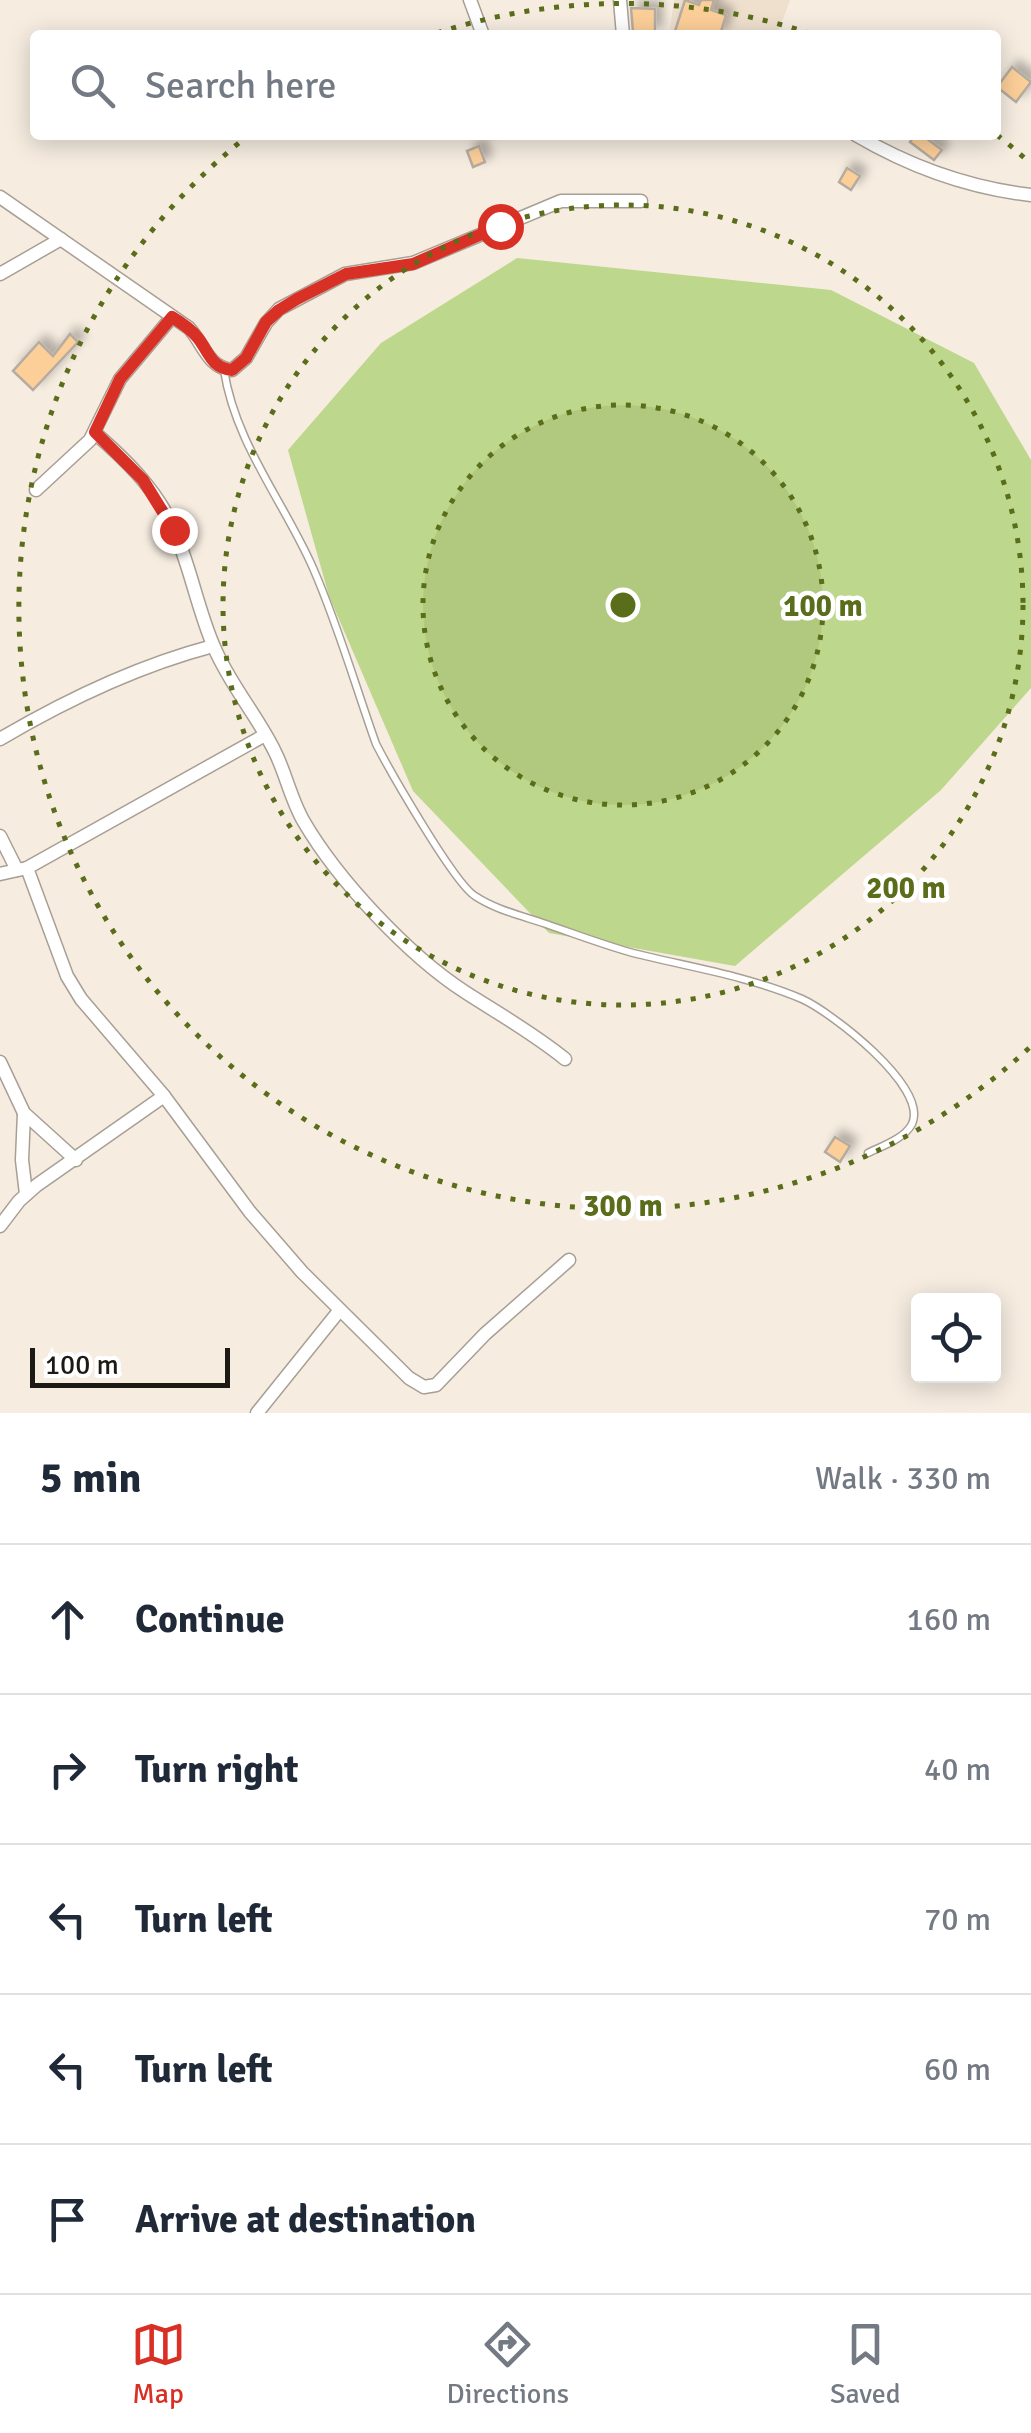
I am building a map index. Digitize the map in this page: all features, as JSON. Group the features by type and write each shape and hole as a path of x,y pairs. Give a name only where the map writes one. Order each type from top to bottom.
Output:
{"street":[{"path":"470,0 482,30"},
{"path":"620,0 622,30"},
{"path":"866,140 902,159 960,180 1031,195"},
{"path":"0,197 172,317 200,340 208,357 224,369 238,366 266,322 279,310 346,274 413,264 561,201 641,202"},
{"path":"0,274 61,239"},
{"path":"36,490 84,446 95,432 120,379 172,317"},
{"path":"95,432 131,466 169,518 213,646 265,735 303,820 350,885 420,956 456,986 529,1030 565,1059"},
{"path":"0,739 78,695 129,673 213,646"},
{"path":"0,874 22,869 265,735"},
{"path":"0,836 22,869 74,988 164,1096 250,1212 339,1311 409,1378 429,1387 444,1379 485,1334 568,1260"},
{"path":"0,1062 24,1112 76,1160"},
{"path":"0,1226 26,1194 164,1096"},
{"path":"24,1112 26,1194"},
{"path":"257,1413 339,1311"}],"lane":[{"path":"224,369 226,390 247,442 313,568 376,744 462,883 478,898 508,911 627,951 706,969 799,998 831,1017 887,1066 910,1096 914,1116 908,1130 868,1153"}],"shaded area":[{"path":"674,0 790,0 779,30 670,30"}],"green space":[{"path":"517,258 831,290 974,363 1031,460 1031,688 941,790 735,966 549,933 413,791 329,596 288,450 381,343"}],"building":[{"path":"685,0 699,5 701,0 714,0 711,10 726,15 722,30 675,30"},
{"path":"631,8 655,9 655,30 633,30"},
{"path":"1012,67 1031,82 1016,102 1001,90 1001,82"},
{"path":"929,140 942,150 934,160 910,142"},
{"path":"479,146 485,162 473,167 467,151"},
{"path":"847,168 860,176 851,190 839,182"},
{"path":"70,334 78,342 33,390 13,371 39,342 53,356"},
{"path":"835,1137 850,1146 840,1162 825,1152"}],"route":[{"path":"174,530 143,480 95,432 120,379 172,317 200,340 217,365 232,370 246,358 266,322 297,299 346,274 413,264 500,226"}]}
